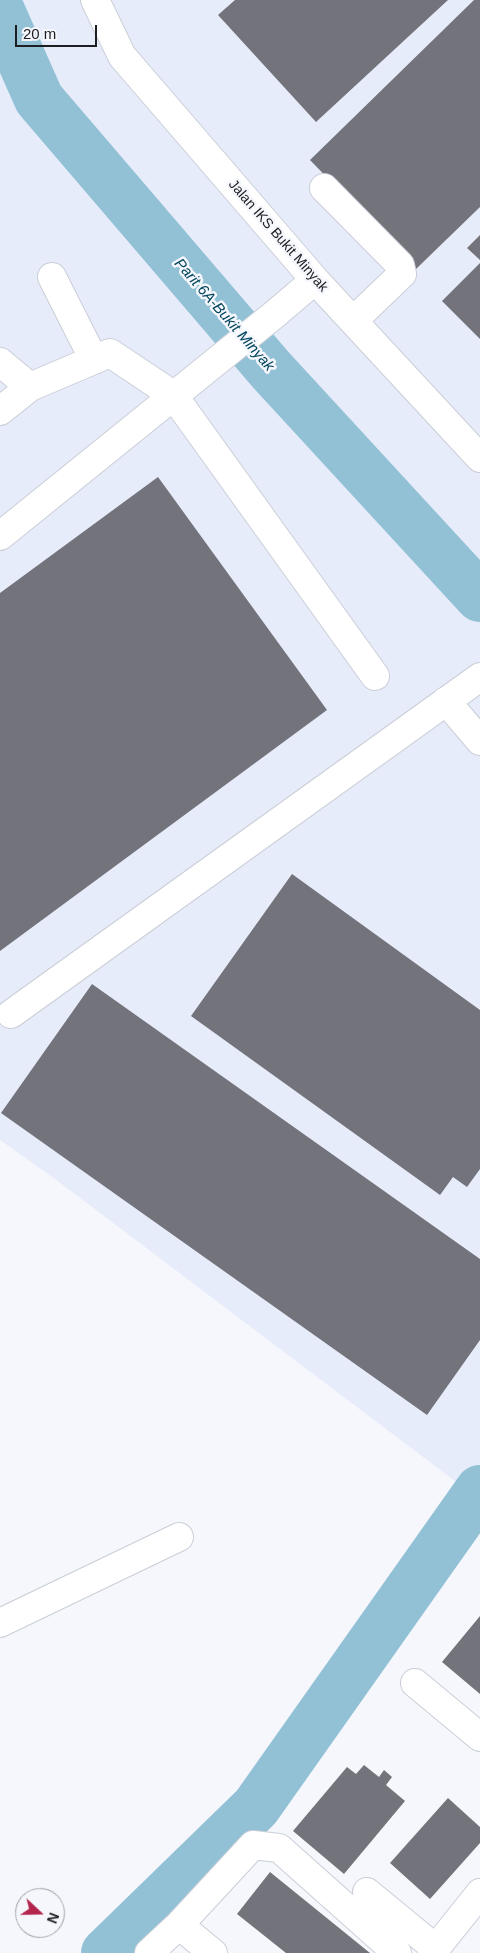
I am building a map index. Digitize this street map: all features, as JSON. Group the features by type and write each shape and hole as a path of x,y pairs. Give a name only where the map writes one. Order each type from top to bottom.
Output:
{"street":[{"name":"Jalan IKS Bukit Minyak","path":"95,0 122,56 314,280 480,458"},
{"path":"324,188 400,265 402,274 353,321"},
{"path":"52,276 94,360"},
{"path":"0,536 276,314 314,280"},
{"path":"0,411 30,387 110,353 174,395 375,676"},
{"path":"0,362 30,387"},
{"path":"11,1014 480,677"},
{"path":"446,701 480,741"},
{"path":"0,1623 179,1537"},
{"path":"415,1683 480,1737"},
{"path":"149,1953 179,1925 253,1845 279,1848 396,1953"},
{"path":"367,1892 433,1950 480,1893"},
{"path":"179,1925 213,1953"}],"shaded area":[{"path":"0,0 480,0 480,1500 55,1179 0,1140"}],"building":[{"path":"235,0 448,0 316,122 218,15"},
{"path":"474,0 480,0 480,207 416,269 310,160"},
{"path":"480,235 480,260 467,248"},
{"path":"480,263 480,339 442,301"},
{"path":"158,477 327,710 0,951 0,593"},
{"path":"292,874 480,1010 480,1169 467,1187 453,1177 440,1195 191,1016"},
{"path":"92,984 480,1259 480,1340 427,1415 1,1113"},
{"path":"480,1616 480,1694 442,1662"},
{"path":"364,1765 379,1777 384,1770 392,1777 386,1785 405,1801 344,1874 293,1831 347,1767 356,1774"},
{"path":"448,1798 480,1827 480,1843 430,1899 390,1863"},
{"path":"270,1872 370,1953 286,1953 237,1914"}],"waterway":[{"name":"Parit 6A-Bukit Minyak","path":"0,11 39,99 271,370 480,597"},
{"path":"106,1953 256,1807 480,1490"}]}
